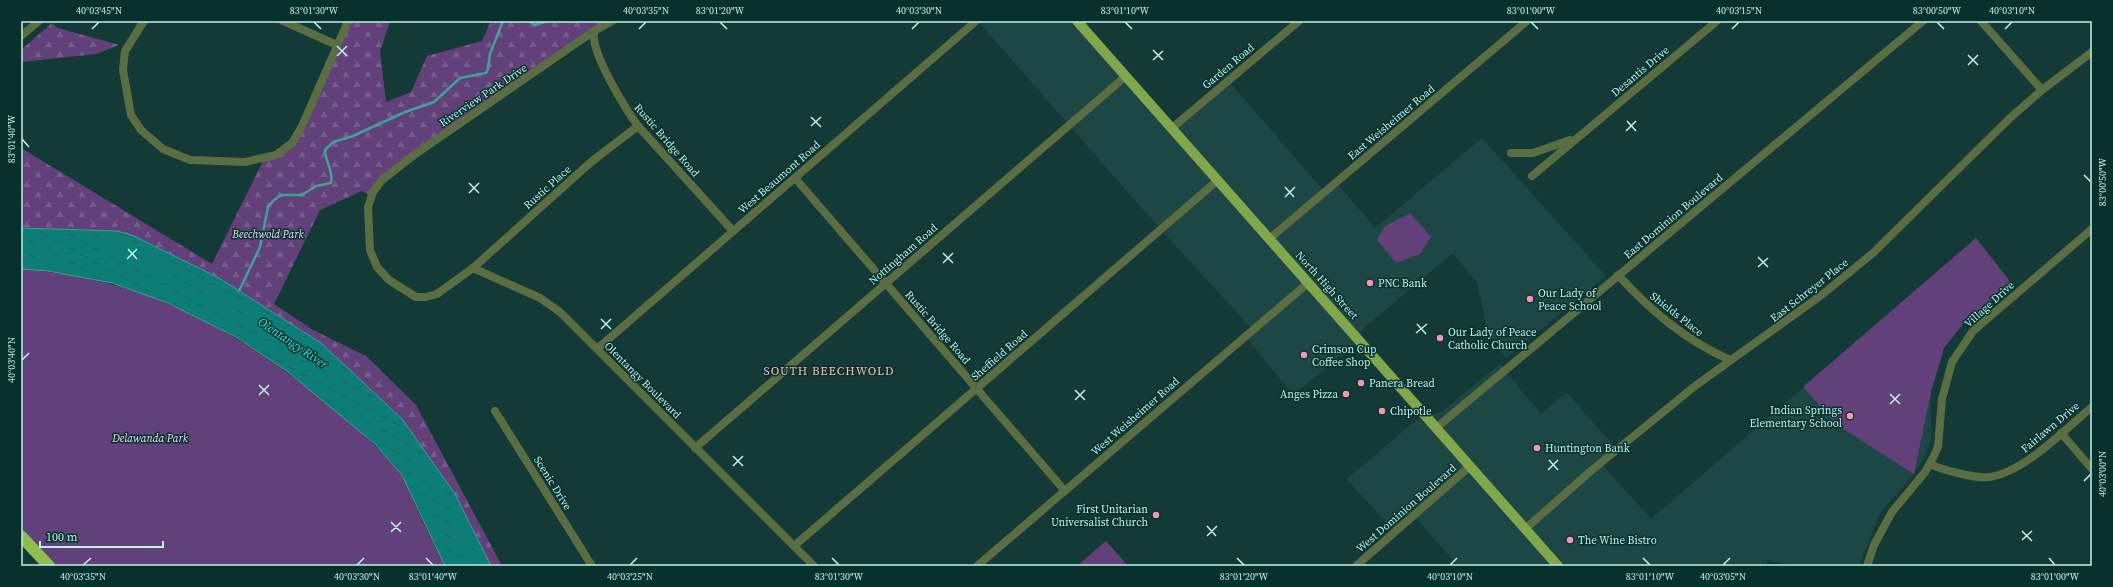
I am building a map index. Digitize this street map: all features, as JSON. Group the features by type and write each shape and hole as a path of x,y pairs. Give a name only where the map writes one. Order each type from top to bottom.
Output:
{"highway":[{"path":"21,536 49,566"}],"main road":[{"name":"North High Street","path":"1077,21 1557,565"}],"street":[{"path":"21,36 39,21"},
{"path":"144,21 125,51 123,70 131,115 141,130 163,149 190,160 246,162 276,155 292,143 298,134 348,21"},
{"path":"283,21 337,45"},
{"name":"Riverview Park Drive","path":"473,268 447,288 426,297 416,297 389,280 378,267 370,250 368,207 373,192 382,180 414,155 594,31 612,21"},
{"name":"West Beaumont Road","path":"597,349 976,21"},
{"name":"Garden Road","path":"1172,128 1299,21"},
{"name":"East Weisheimer Road","path":"1269,239 1527,21"},
{"name":"Desantis Drive","path":"1532,176 1717,21"},
{"name":"East Dominion Boulevard","path":"1436,428 1923,21"},
{"path":"1981,21 2042,90"},
{"name":"Rustic Bridge Road","path":"594,31 594,45 624,107 638,126 733,231"},
{"name":"East Schreyer Place","path":"1525,529 1624,444 1695,386 1730,360 1756,344 1873,253 2010,119 2042,90 2092,52"},
{"name":"Nottingham Road","path":"695,448 1126,76"},
{"name":"Rustic Place","path":"473,268 591,162 638,126"},
{"name":"Desantis Drive","path":"1510,153 1533,153 1577,138"},
{"name":"Rustic Bridge Road","path":"795,178 1065,491"},
{"name":"Sheffield Road","path":"794,546 1218,180"},
{"name":"Village Drive","path":"1867,566 1877,539 1892,512 1930,464 1938,447 1942,399 1952,362 1973,331 2092,229"},
{"name":"Olentangy Boulevard","path":"473,268 548,303 597,349 814,566"},
{"name":"Shields Place","path":"1618,275 1641,300 1675,329 1706,349 1730,360"},
{"name":"West Weisheimer Road","path":"977,566 1308,283"},
{"name":"Fairlawn Drive","path":"1930,464 1943,470 1989,477 2024,464 2092,407"},
{"name":"Scenic Drive","path":"496,411 592,566"},
{"path":"2061,433 2092,469"},
{"name":"West Dominion Boulevard","path":"1356,566 1470,466"}],"shaded area":[{"path":"978,21 1077,21 1173,126 1227,79 1324,191 1335,181 1375,228 1482,138 1606,276 1506,358 1489,336 1477,283 1453,253 1365,327 1353,346 1293,395 1245,336 1252,329 1160,229"},
{"path":"1976,238 2012,284 1963,324 1944,348 1931,392 1931,439 1924,458 1914,474 1879,515 1859,566 1796,566 1767,560 1766,566 1458,566 1413,515 1395,533 1347,479 1416,420 1441,412 1500,364 1541,414 1566,392 1616,448 1600,462 1651,519"}],"green space":[{"name":"Beechwold Park","path":"348,21 390,21 380,52 386,102 411,92 427,56 482,41 491,21 612,21 382,180 371,196 362,191 320,210 274,304 313,330 366,356 416,405 502,566 491,566 455,494 402,419 377,397 219,278 118,231 21,228 21,148 212,264 265,157 292,143"},
{"path":"52,23 58,28 119,45 96,54 21,62 21,50"},
{"path":"1410,213 1431,237 1420,254 1396,263 1377,240 1384,227"},
{"path":"1976,238 2012,284 1963,324 1944,348 1931,392 1914,474 1837,425 1803,387"},
{"name":"Delawanda Park","path":"21,269 66,274 107,283 147,295 221,329 256,351 326,403 365,436 392,463 405,481 445,566 55,566 21,527"},
{"path":"1106,541 1128,566 1077,566"}],"water":[{"name":"Olentangy River","path":"21,228 118,231 134,236 219,278 321,343 402,419 455,494 491,566 445,566 402,475 375,444 288,372 236,337 168,303 112,283 48,271 21,269"}],"waterway":[{"path":"239,291 260,247 268,207 274,200 281,195 302,195 316,186 331,183 332,179 325,150 333,142 353,136 405,112 434,102 460,78 486,73 490,54 503,21"},
{"path":"528,21 535,25 547,21"}],"place":[{"name":"PNC Bank","path":"1370,283"},
{"name":"Our Lady of Peace School","path":"1530,299"},
{"name":"Our Lady of Peace Catholic Church","path":"1440,338"},
{"name":"Crimson Cup Coffee Shop","path":"1304,355"},
{"name":"Panera Bread","path":"1361,383"},
{"name":"Anges Pizza","path":"1346,394"},
{"name":"Chipotle","path":"1382,411"},
{"name":"Indian Springs Elementary School","path":"1850,416"},
{"name":"Huntington Bank","path":"1537,448"},
{"name":"First Unitarian Universalist Church","path":"1156,515"},
{"name":"The Wine Bistro","path":"1570,540"}],"district":[{"name":"SOUTH BEECHWOLD","path":"829,371"}]}
